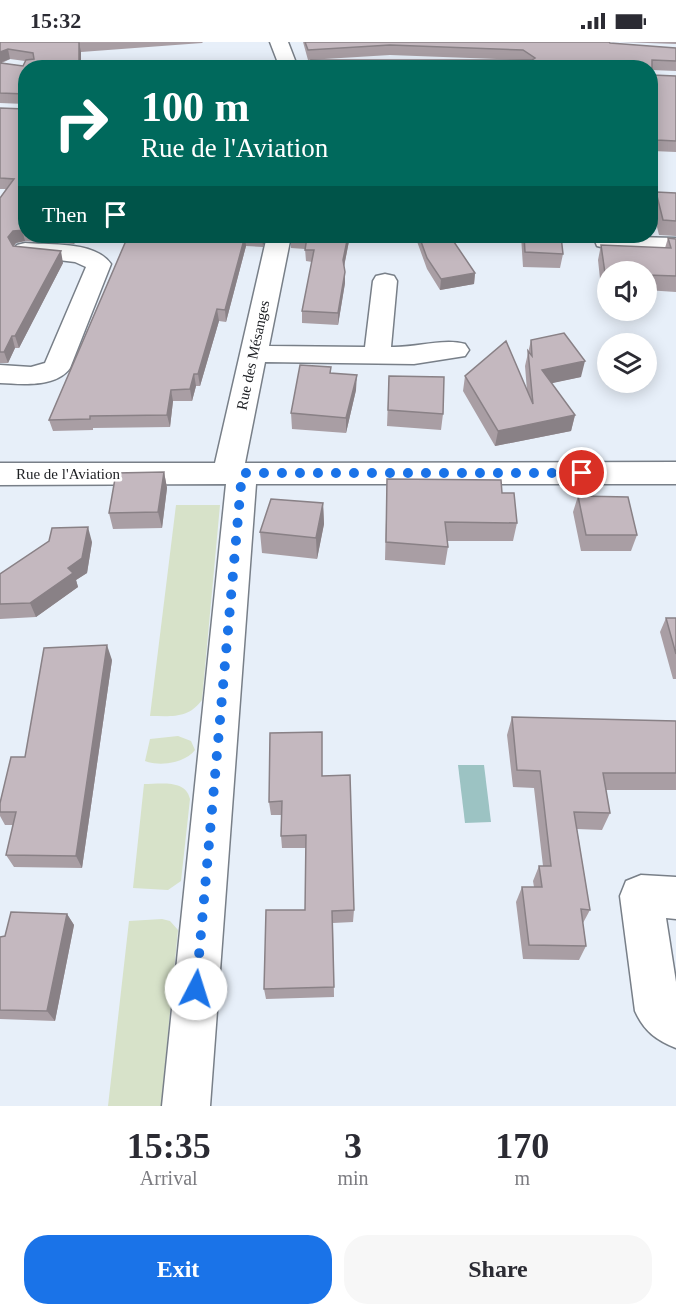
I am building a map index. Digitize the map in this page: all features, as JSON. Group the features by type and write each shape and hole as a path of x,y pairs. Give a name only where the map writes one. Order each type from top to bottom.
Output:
{"street":[{"path":"279,42 286,60"},
{"path":"0,258 29,243 80,255 99,264 56,368 33,376 0,374"},
{"name":"Rue des Mésanges","path":"186,1106 235,474 253,354 277,243"},
{"path":"640,243 676,245"},
{"path":"377,354 385,281"},
{"path":"253,354 414,356 456,350"},
{"name":"Rue de l'Aviation","path":"0,474 676,472"},
{"path":"676,898 641,896 658,1011 676,1025"}],"shaded area":[{"path":"176,505 220,505 202,700 191,711 179,715 150,716"},
{"path":"178,736 191,741 195,750 191,754 172,763 158,764 145,761 150,739"},
{"path":"458,765 484,765 491,822 465,823"},
{"path":"144,784 178,785 188,793 190,799 181,881 168,890 133,888"},
{"path":"162,919 170,921 178,930 161,1106 108,1106 129,921"}],"building":[{"path":"0,42 79,42 79,60 26,60 34,59 33,53 8,49 0,52"},
{"path":"305,42 609,42 676,48 676,61 532,60 535,58 523,50 390,45 308,50"},
{"path":"0,61 18,65 18,94 0,93"},
{"path":"658,75 676,76 676,141 658,140"},
{"path":"0,108 18,109 18,231 13,231 8,237 13,246 61,251 4,352 0,352 0,198 14,179 0,178"},
{"path":"658,192 676,193 676,221 663,220"},
{"path":"668,238 676,239 676,276 657,275 657,261 603,261 601,245 671,248"},
{"path":"125,243 243,243 225,310 217,309 198,374 194,374 190,389 171,390 167,415 90,416 90,419 49,420"},
{"path":"306,243 347,243 343,260 345,272 338,313 302,311 314,250 305,250"},
{"path":"422,243 455,243 475,273 441,279 427,258"},
{"path":"524,243 562,243 563,254 525,252"},
{"path":"564,333 585,361 542,370 575,415 498,431 465,376 506,341 533,404 528,351 532,356 531,340"},
{"path":"300,365 331,367 330,373 357,375 346,418 291,413"},
{"path":"389,376 444,377 443,414 388,410"},
{"path":"164,472 158,512 109,513 116,473"},
{"path":"387,479 501,480 502,493 514,493 517,523 445,522 448,547 386,542"},
{"path":"578,496 628,497 637,535 586,535"},
{"path":"271,499 323,503 316,538 260,532"},
{"path":"88,527 82,558 68,568 73,573 30,603 0,604 0,574 49,541 52,528"},
{"path":"666,618 676,618 676,654"},
{"path":"107,645 76,856 6,855 16,812 0,812 0,803 11,757 25,757 44,648"},
{"path":"512,717 676,721 676,773 603,773 610,813 574,812 590,910 581,909 586,946 529,945 522,887 542,887 539,866 551,866 540,771 517,770"},
{"path":"322,732 322,776 350,775 354,910 332,911 334,987 264,989 266,910 305,910 306,835 281,836 282,801 269,802 270,733"},
{"path":"11,912 67,914 47,1011 0,1010 0,937 5,936"}],"route":[{"path":"196,989 242,473 582,473"}]}
